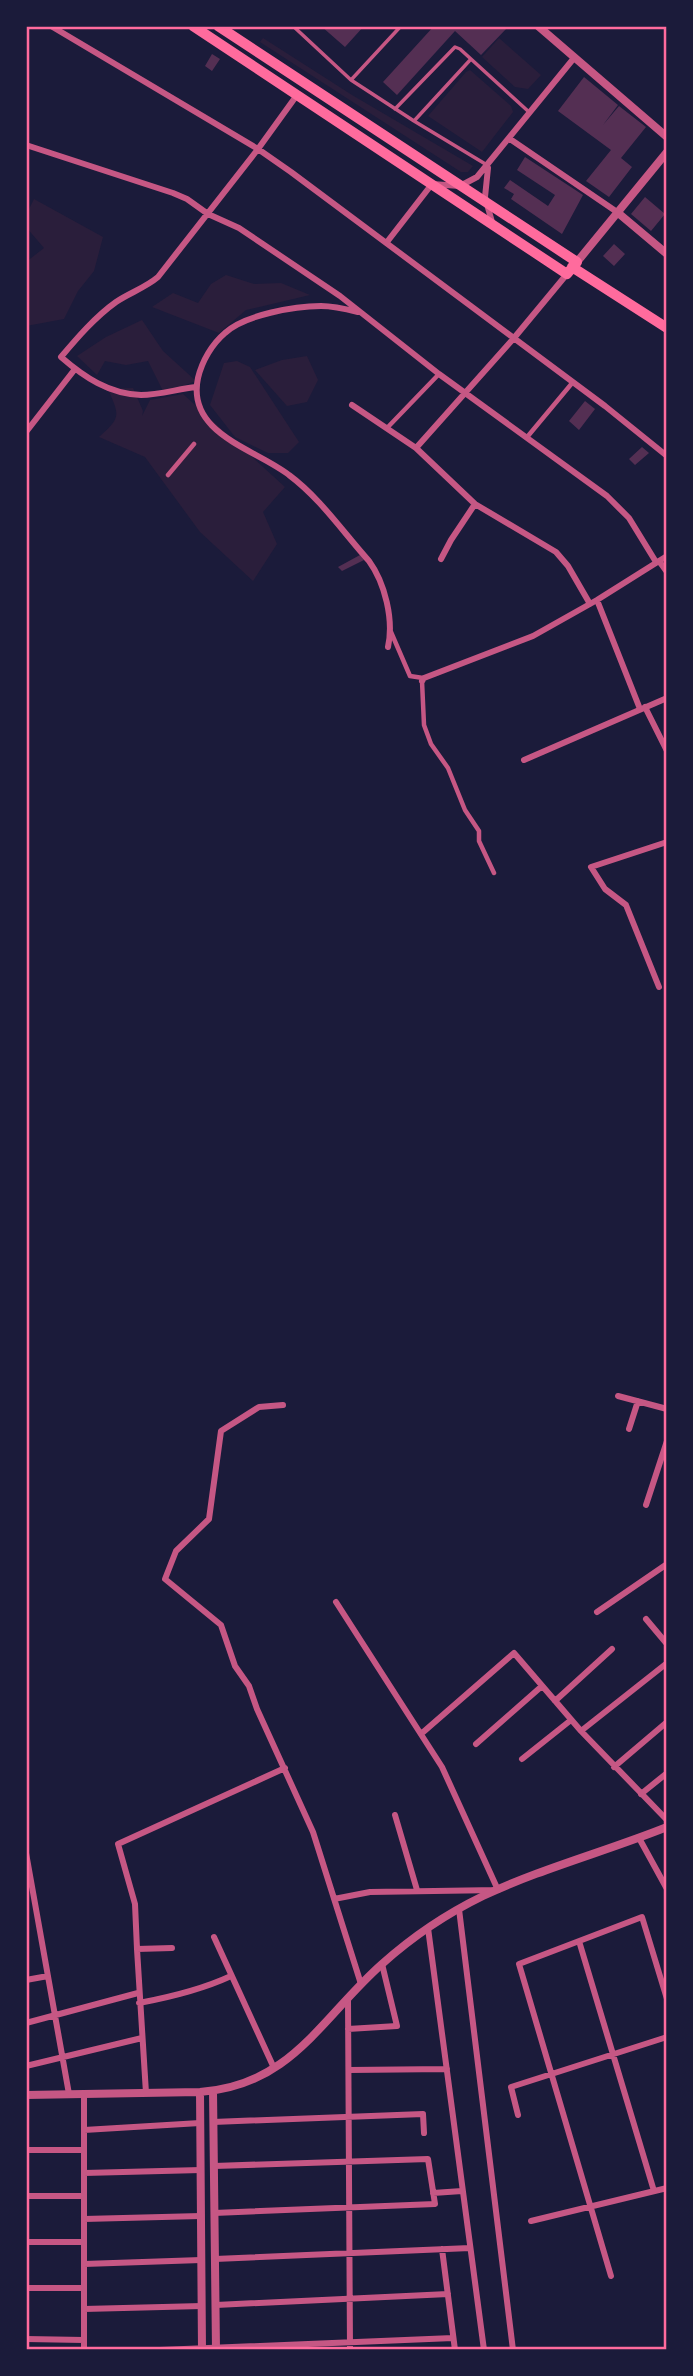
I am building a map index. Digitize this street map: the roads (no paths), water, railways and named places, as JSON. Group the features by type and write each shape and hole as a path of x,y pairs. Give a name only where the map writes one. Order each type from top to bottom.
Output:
{"main road":[{"path":"193,26 496,228 572,267"},
{"path":"218,26 486,202 572,267 667,328"}],"street":[{"path":"51,26 258,149 387,242 667,456"},
{"path":"538,26 667,137"},
{"path":"387,242 432,184 460,186 477,177 574,58"},
{"path":"196,387 142,395 125,393 104,387 61,357 114,304 158,277 258,149 297,94"},
{"path":"510,139 617,212 667,254"},
{"path":"26,145 173,193 208,214 239,228 360,312 439,374 607,496 621,509 667,572"},
{"path":"416,448 514,338 667,152"},
{"path":"488,166 486,202 489,217 496,228"},
{"path":"360,312 336,307 303,307 235,325 209,352 196,387 199,406 206,418 236,445 279,468 302,486 369,561 376,571 387,605 390,630 388,647"},
{"path":"26,432 75,369"},
{"path":"387,428 439,374"},
{"path":"527,436 573,382"},
{"path":"352,405 416,448 475,503 556,552 593,602 643,708 667,751"},
{"path":"168,475 194,444"},
{"path":"440,559 475,503"},
{"path":"390,630 410,676 423,679 533,636 667,556"},
{"path":"423,679 424,725 431,744 448,768 465,810 479,831 479,841 494,873"},
{"path":"524,760 667,698"},
{"path":"659,987 626,905 605,888 591,867 667,842"},
{"path":"618,1396 667,1409"},
{"path":"629,1429 638,1401"},
{"path":"282,1405 259,1407 221,1431 209,1519 176,1551 165,1579 221,1625 235,1666 249,1686 313,1832 361,1984"},
{"path":"646,1505 667,1441"},
{"path":"597,1612 667,1564"},
{"path":"336,1602 442,1767 498,1890"},
{"path":"646,1619 667,1644"},
{"path":"555,1701 612,1649"},
{"path":"421,1734 514,1653 581,1731 667,1820"},
{"path":"581,1731 667,1662"},
{"path":"476,1744 541,1686"},
{"path":"522,1759 571,1720"},
{"path":"614,1767 667,1722"},
{"path":"146,2093 138,1993 135,1904 118,1844 285,1768"},
{"path":"640,1794 667,1773"},
{"path":"395,1815 417,1890"},
{"path":"26,2095 200,2092 248,2082 274,2067 307,2042 382,1964 428,1928 459,1909 498,1890 667,1827"},
{"path":"639,1838 667,1889"},
{"path":"26,1853 69,2094"},
{"path":"334,1899 370,1892 498,1890"},
{"path":"459,1909 513,2350"},
{"path":"611,2276 519,1964 642,1917 667,1999"},
{"path":"428,1928 484,2350"},
{"path":"214,1937 274,2067"},
{"path":"579,1941 654,2191"},
{"path":"137,1949 172,1948"},
{"path":"348,2029 397,2026 382,1964"},
{"path":"26,1980 48,1976"},
{"path":"139,2003 188,1993 232,1976"},
{"path":"26,2023 138,1993"},
{"path":"348,2000 350,2346"},
{"path":"518,2115 511,2087 667,2036"},
{"path":"26,2066 142,2038"},
{"path":"349,2070 447,2069"},
{"path":"213,2091 216,2349"},
{"path":"200,2092 202,2349"},
{"path":"84,2094 84,2350"},
{"path":"213,2122 423,2115 424,2133"},
{"path":"84,2130 200,2123"},
{"path":"26,2150 84,2150"},
{"path":"214,2166 428,2159 435,2204 214,2213"},
{"path":"84,2174 201,2169"},
{"path":"531,2221 667,2188"},
{"path":"433,2193 462,2191"},
{"path":"26,2196 84,2196"},
{"path":"84,2218 201,2216"},
{"path":"26,2242 84,2242"},
{"path":"215,2259 470,2248"},
{"path":"442,2249 455,2350"},
{"path":"84,2264 201,2260"},
{"path":"26,2288 84,2288"},
{"path":"216,2305 448,2294"},
{"path":"84,2309 202,2306"},
{"path":"160,2350 350,2346 453,2338"},
{"path":"26,2339 84,2340"}],"lane":[{"path":"293,26 351,80 488,166"},
{"path":"351,80 401,26"},
{"path":"395,109 452,48 460,49 530,113"},
{"path":"414,121 471,59"}]}
